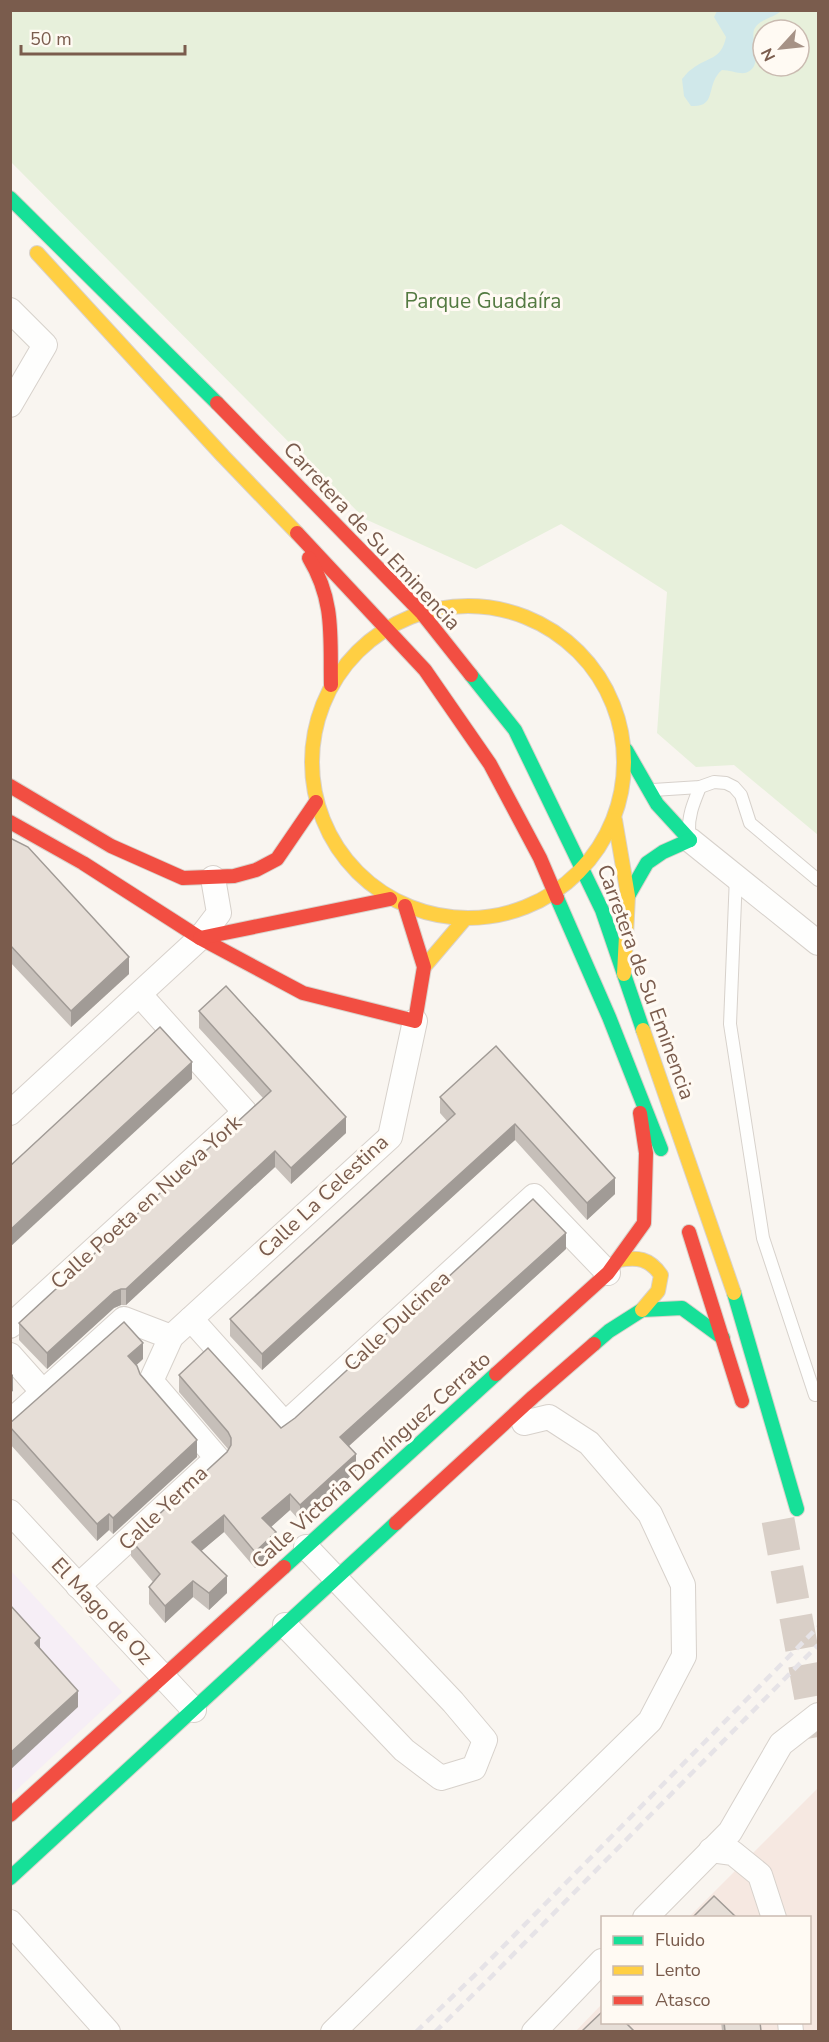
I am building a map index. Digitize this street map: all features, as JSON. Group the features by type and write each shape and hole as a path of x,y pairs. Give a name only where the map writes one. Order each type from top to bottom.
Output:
{"main road":[{"name":"Carretera de Su Eminencia","path":"10,198 165,349 421,612 514,730 602,909 741,1314 797,1509"},
{"name":"Carretera de Su Eminencia","path":"26,241 223,456 425,670 490,764 540,858 636,1081 664,1158"},
{"path":"288,523 320,576 329,606 331,685"},
{"path":"380,570 412,582"},
{"path":"443,592 525,615 564,637 595,668 616,707 626,750 621,817 628,896 624,974"},
{"path":"483,605 439,607 421,612 359,648 331,685 316,722 311,762 316,802 332,840 357,873 390,899 425,914 464,920 501,917 536,905 581,865 596,856 621,817"},
{"path":"626,750 657,804 690,840"},
{"path":"10,786 111,846 183,878 234,876 256,870 277,859 316,802"},
{"path":"10,822 83,863 200,938 303,993 415,1021 424,968 405,906"},
{"path":"660,825 690,840"},
{"path":"628,896 647,862 690,840"},
{"path":"200,938 390,899"},
{"path":"424,968 464,920"},
{"name":"Calle Victoria Domínguez Cerrato","path":"10,1815 613,1266 644,1223 646,1153 636,1081"},
{"path":"683,1214 746,1413"},
{"path":"10,1878 533,1397 609,1331 642,1310 658,1291 661,1275 655,1265 644,1257 613,1266"},
{"path":"642,1310 682,1308 723,1338"}],"street":[{"path":"10,310 45,345 10,405"},
{"path":"690,840 819,943"},
{"path":"10,1113 200,938 219,913 213,878"},
{"name":"Calle Poeta en Nueva York","path":"10,1326 246,1112 140,995"},
{"name":"Calle La Celestina","path":"171,1337 390,1137 415,1021"},
{"name":"Calle Dulcinea","path":"191,1318 285,1424 534,1196 613,1266"},
{"path":"10,1422 124,1319 171,1337"},
{"name":"Calle Yerma","path":"78,1586 217,1458 151,1381 171,1337"},
{"path":"10,1355 43,1392"},
{"path":"333,2031 650,1721 684,1656 683,1585 650,1514 589,1443 549,1417 524,1423"},
{"name":"El Mago de Oz","path":"10,1512 194,1710"},
{"path":"285,1625 404,1750 441,1779 474,1768 485,1740 453,1702 306,1546"},
{"path":"646,1916 730,1832 781,1744 819,1714"},
{"path":"711,1850 733,1853 760,1875 774,1916"},
{"path":"10,1922 108,2031"},
{"path":"534,2031 601,1963"}],"lane":[{"path":"649,790 700,787 714,782 726,783 734,787 741,795 750,823 819,880"},
{"path":"690,840 688,823 691,808 700,787"},
{"path":"736,875 730,1024 763,1238 815,1395"}],"shaded area":[{"path":"11,1571 122,1692 11,1795"},
{"path":"818,1788 818,2031 575,2032 601,2005 601,2024 811,2024 811,1916 690,1916"}],"green space":[{"name":"Parque Guadaíra","path":"10,11 818,11 818,835 734,765 696,767 657,733 667,592 561,524 476,569 365,519 11,162"}],"water":[{"path":"717,11 781,11 768,18 751,18 751,70 743,73 722,70 705,103 691,106 684,96 682,79 698,65 717,54 724,45 726,37 714,17"}],"building":[{"path":"10,838 28,847 129,957 71,1011 10,945"},
{"path":"226,986 346,1117 291,1168 275,1151 126,1289 114,1292 47,1353 19,1323 271,1091 199,1011"},
{"path":"160,1027 192,1062 10,1230 10,1166"},
{"path":"496,1046 615,1178 587,1203 515,1124 262,1354 230,1319 455,1114 440,1097"},
{"path":"533,1199 566,1233 340,1437 356,1454 300,1505 290,1494 262,1518 276,1532 255,1552 224,1515 192,1542 227,1576 209,1593 193,1581 165,1606 149,1587 160,1574 131,1540 227,1452 231,1445 228,1432 179,1375 208,1348 281,1428 295,1418"},
{"path":"124,1322 143,1343 128,1356 137,1366 140,1374 197,1440 113,1518 109,1514 97,1524 10,1427 10,1423"},
{"path":"10,1605 40,1638 35,1643 78,1691 10,1753"},
{"path":"714,1896 735,1916 694,1916"},
{"path":"601,2013 601,2024 627,2024 634,2031 582,2031"},
{"path":"724,2024 760,2024 761,2031 725,2031"}],"tunnel":[{"path":"778,1520 818,1737"}],"railway":[{"path":"416,2032 818,1627"},
{"path":"435,2032 818,1645"}],"traffic: fast":[{"path":"10,198 217,403"},
{"path":"471,675 515,730 602,910 643,1030"},
{"path":"626,750 657,804 690,840"},
{"path":"628,896 647,863 663,852 690,840"},
{"path":"557,898 609,1017 661,1149"},
{"path":"734,1293 797,1509"},
{"path":"594,1344 609,1331 642,1310 682,1308 723,1338"},
{"path":"284,1567 496,1374"},
{"path":"10,1878 396,1523"}],"traffic: slow":[{"path":"37,253 223,456 297,533"},
{"path":"453,606 483,606 513,612 542,624 579,651 598,675 612,702 618,717 624,747 624,762 624,777 618,807 612,822 598,849 579,873 542,900 513,912 483,918 453,918 423,912 394,900 369,883 347,861 330,836 318,807 312,777 312,747 318,717 330,688 347,663 369,641 394,624 423,612 453,606"},
{"path":"615,820 628,896 624,974"},
{"path":"424,967 464,920"},
{"path":"643,1030 734,1293"},
{"path":"618,1260 642,1260 652,1265 661,1275 658,1291 642,1310"}],"traffic: jam":[{"path":"217,403 421,612 471,675"},
{"path":"297,533 425,670 490,764 540,858 557,898"},
{"path":"309,558 327,604 331,685"},
{"path":"10,786 111,846 183,878 234,876 256,870 277,859 316,802"},
{"path":"10,822 83,863 200,938 303,993 415,1021 424,967 405,906"},
{"path":"200,938 390,899"},
{"path":"496,1374 608,1273 644,1223 646,1153 640,1113"},
{"path":"689,1232 742,1401"},
{"path":"396,1523 594,1344"},
{"path":"10,1815 284,1567"}]}
